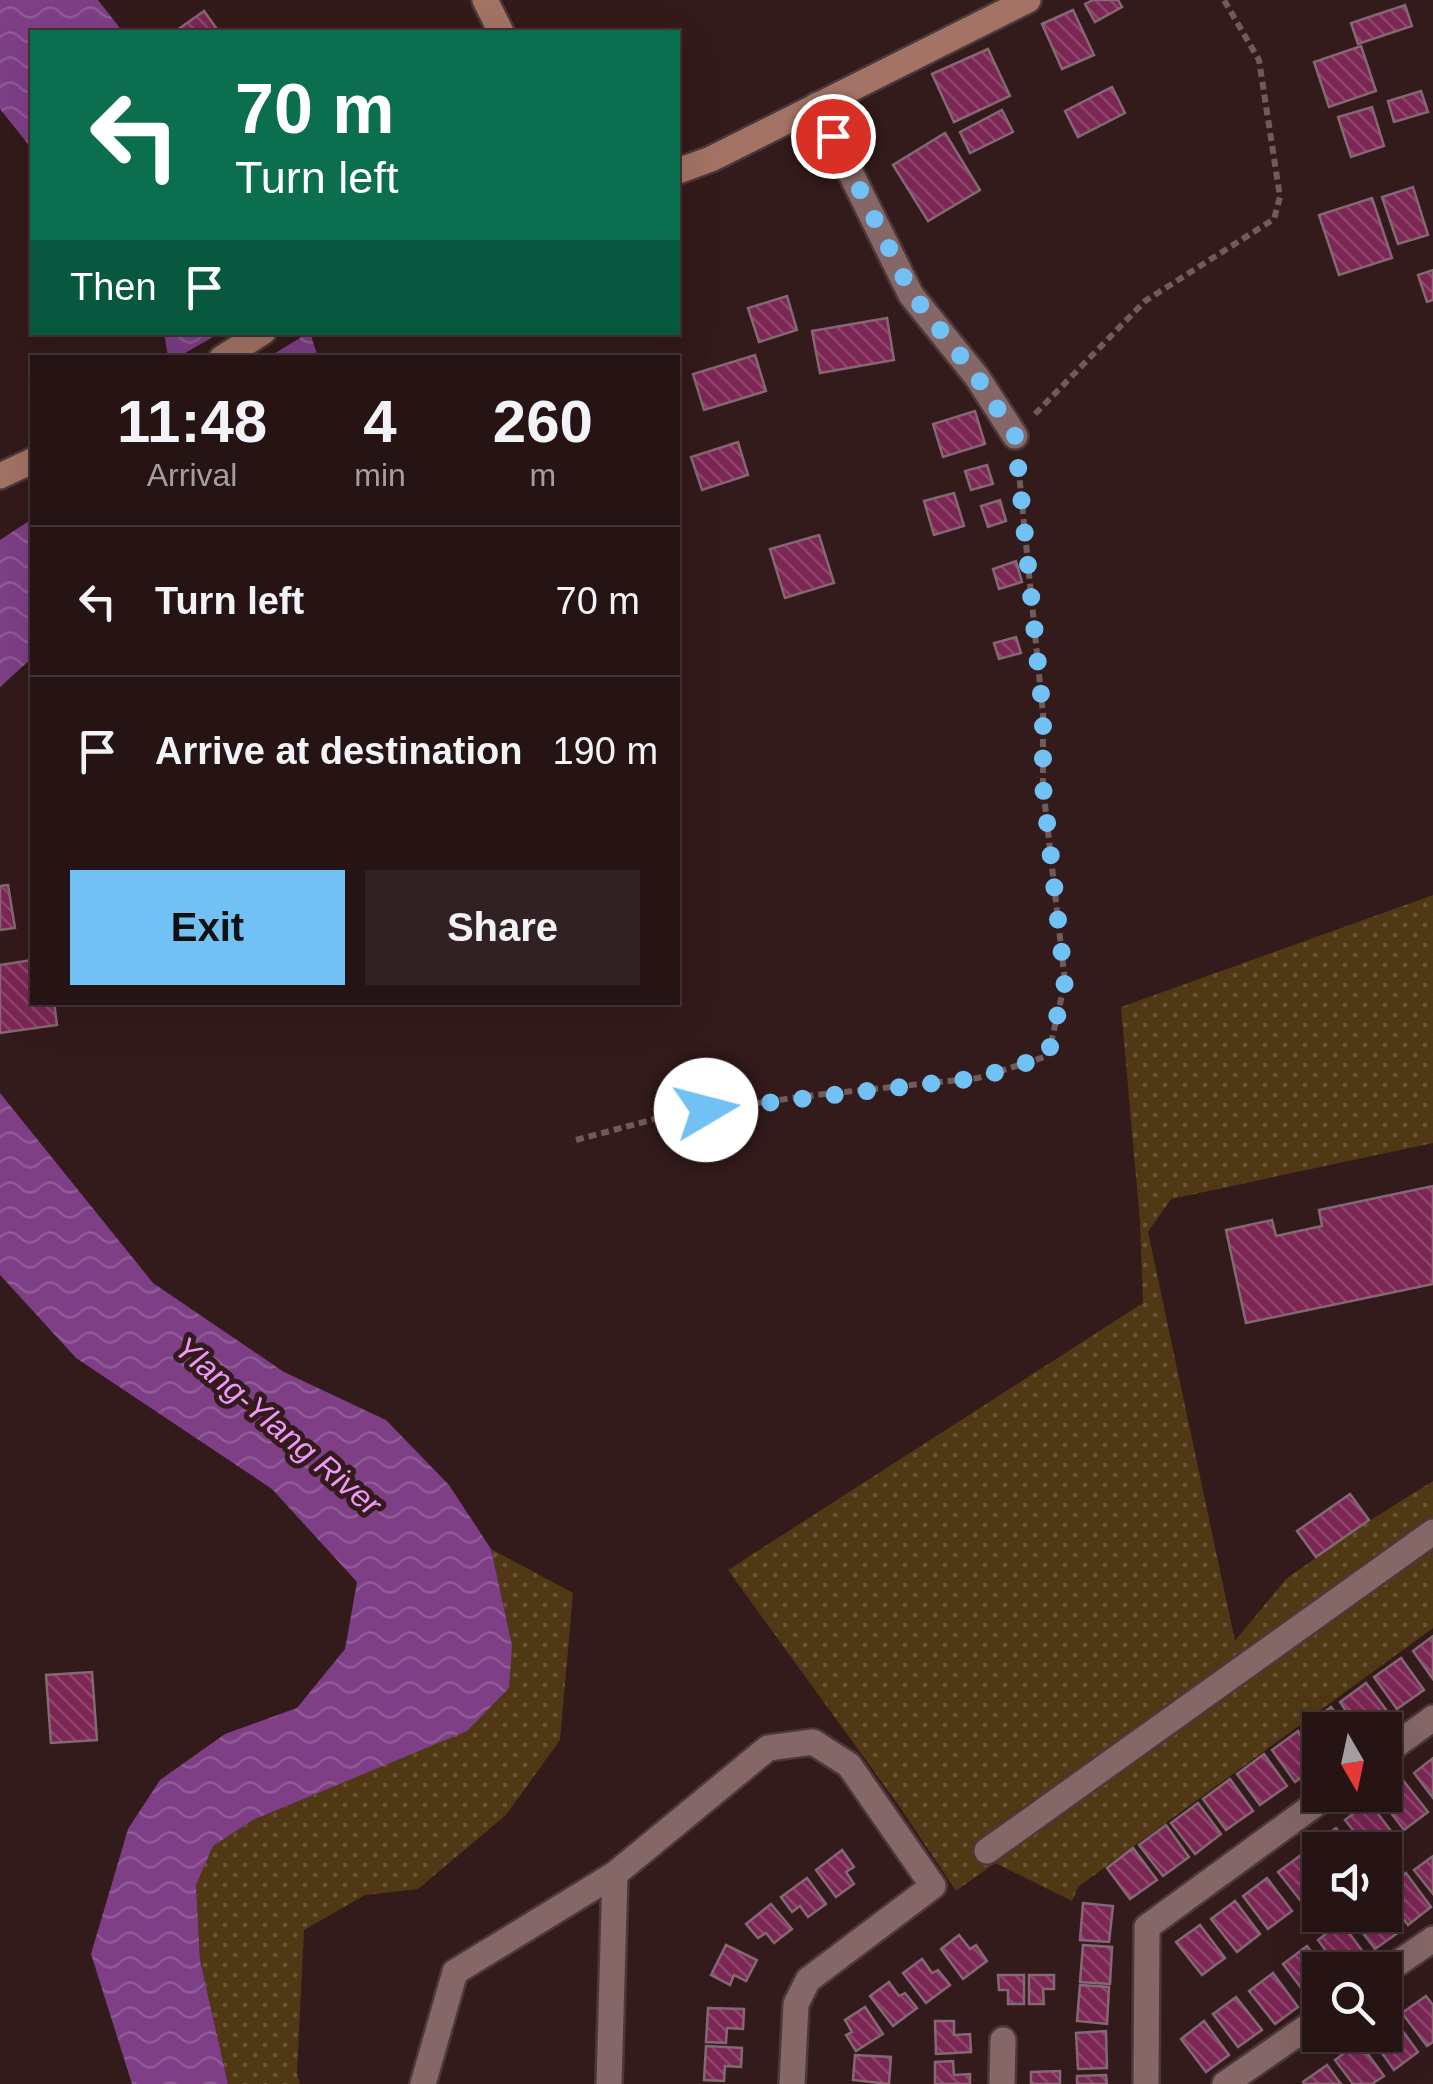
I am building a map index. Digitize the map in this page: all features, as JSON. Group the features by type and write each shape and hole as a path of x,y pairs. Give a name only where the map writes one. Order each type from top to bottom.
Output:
{"street":[{"path":"485,0 500,30"},
{"path":"680,170 711,159 1028,0"},
{"path":"817,105 912,294 977,377 1015,436"},
{"path":"227,355 258,335"},
{"path":"0,476 30,462"},
{"path":"987,1851 1433,1532"},
{"path":"1402,1741 1433,1718"},
{"path":"423,2084 455,1972 615,1874 768,1748 813,1742 848,1765 933,1886 808,1980 796,2004 792,2084"},
{"path":"1146,2084 1147,1927 1305,1812"},
{"path":"609,2084 615,1874"},
{"path":"1402,1960 1433,1938"},
{"path":"1225,2084 1302,2031"},
{"path":"1002,2040 1002,2084"}],"path":[{"path":"576,1140 670,1115 978,1078 1048,1056 1065,982 1043,786 1043,714 1015,436 1145,302 1274,219 1280,197 1259,60 1224,0"}],"shaded area":[{"path":"1433,895 1433,1143 1171,1199 1148,1232 1235,1641 1286,1579 1433,1481 1433,1628 1318,1712 1302,1712 1302,1724 1078,1887 1072,1901 995,1863 956,1891 728,1570 1143,1303 1140,1222 1121,1007"},
{"path":"491,1549 573,1593 560,1740 506,1815 418,1889 365,1895 304,1930 297,2074 300,2084 228,2084 200,1960 196,1885 213,1846 253,1820 375,1769 512,1645"}],"water":[{"path":"0,0 98,0 121,30 30,30 30,146 0,109"},
{"path":"164,335 311,335 317,355 168,355"},
{"path":"30,520 30,660 0,687 0,540"},
{"name":"Ylang-Ylang River","path":"0,1093 153,1283 284,1372 386,1420 449,1485 491,1549 512,1645 509,1688 467,1731 253,1820 213,1846 196,1885 200,1960 228,2084 132,2084 91,1954 128,1829 160,1780 225,1734 297,1708 345,1649 357,1582 272,1489 76,1358 0,1275"}],"pier":[{"path":"216,335 305,335 272,355 182,355"}],"building":[{"path":"1093,0 1118,0 1122,7 1095,22 1085,4"},
{"path":"1405,5 1412,26 1358,44 1351,23"},
{"path":"1073,10 1094,55 1062,69 1042,24"},
{"path":"204,11 218,30 182,30"},
{"path":"1361,46 1376,91 1329,107 1314,62"},
{"path":"988,49 1010,96 954,122 932,74"},
{"path":"1112,87 1125,113 1078,137 1065,111"},
{"path":"1421,91 1428,112 1394,122 1388,101"},
{"path":"1372,107 1384,146 1351,157 1338,117"},
{"path":"1002,110 1013,132 970,153 960,132"},
{"path":"945,133 980,190 928,221 893,165"},
{"path":"1413,187 1428,235 1398,244 1382,197"},
{"path":"1372,198 1392,258 1339,275 1319,215"},
{"path":"1433,270 1433,300 1427,302 1418,275"},
{"path":"787,296 797,330 759,342 748,308"},
{"path":"887,318 894,360 820,373 812,331"},
{"path":"755,355 766,391 704,410 693,374"},
{"path":"975,411 985,444 943,457 933,424"},
{"path":"738,442 748,475 702,490 691,457"},
{"path":"987,465 993,484 971,490 965,471"},
{"path":"954,493 964,526 934,535 924,501"},
{"path":"1000,500 1006,521 988,527 981,506"},
{"path":"819,535 834,583 785,598 770,549"},
{"path":"1016,561 1022,582 999,589 993,569"},
{"path":"1016,637 1021,653 999,659 994,643"},
{"path":"8,885 15,928 0,930 0,886"},
{"path":"30,960 30,1005 54,1005 57,1025 0,1033 0,965"},
{"path":"1433,1186 1433,1284 1246,1323 1226,1230 1272,1220 1276,1236 1322,1226 1319,1210"},
{"path":"1350,1494 1369,1520 1316,1557 1297,1531"},
{"path":"1433,1636 1433,1679 1413,1651"},
{"path":"1401,1658 1424,1690 1397,1709 1374,1677"},
{"path":"92,1672 97,1740 51,1743 46,1675"},
{"path":"1366,1683 1388,1712 1347,1712 1340,1702"},
{"path":"1298,1731 1302,1737 1302,1777 1295,1782 1272,1750"},
{"path":"1264,1754 1287,1786 1260,1805 1237,1774"},
{"path":"1433,1758 1433,1798 1414,1773"},
{"path":"1230,1779 1253,1811 1226,1830 1203,1799"},
{"path":"1402,1779 1428,1812 1404,1830 1390,1812 1402,1812"},
{"path":"1198,1803 1221,1834 1195,1854 1171,1823"},
{"path":"1356,1812 1377,1812 1392,1832 1355,1832 1345,1820"},
{"path":"1166,1825 1189,1857 1163,1876 1139,1845"},
{"path":"1133,1848 1157,1880 1130,1899 1107,1868"},
{"path":"842,1850 854,1867 846,1872 854,1884 836,1897 816,1870"},
{"path":"1302,1856 1302,1902 1278,1872"},
{"path":"1433,1856 1433,1894 1414,1870"},
{"path":"1406,1873 1431,1907 1408,1925 1402,1917 1402,1876"},
{"path":"807,1878 826,1904 808,1917 800,1906 792,1912 781,1897"},
{"path":"1267,1878 1292,1911 1268,1929 1243,1896"},
{"path":"1235,1901 1260,1934 1237,1952 1211,1919"},
{"path":"1083,1903 1113,1906 1109,1942 1080,1940"},
{"path":"771,1904 792,1929 774,1943 766,1933 758,1938 746,1924"},
{"path":"1200,1925 1225,1958 1202,1975 1176,1942"},
{"path":"1328,1932 1348,1932 1363,1952 1327,1952 1318,1940"},
{"path":"1362,1932 1399,1932 1375,1949"},
{"path":"959,1935 970,1949 976,1945 987,1961 963,1979 941,1949"},
{"path":"726,1945 757,1960 746,1981 734,1975 730,1985 711,1975"},
{"path":"1083,1945 1112,1947 1110,1984 1080,1982"},
{"path":"1307,1946 1312,1952 1302,1952 1302,1989 1283,1964"},
{"path":"922,1959 932,1973 938,1970 950,1985 926,2003 903,1973"},
{"path":"1273,1973 1298,2007 1275,2024 1249,1991"},
{"path":"998,1975 1024,1975 1024,2004 1008,2004 1008,1990 999,1990"},
{"path":"1029,1975 1054,1975 1054,1989 1043,1989 1044,2004 1029,2004"},
{"path":"889,1982 899,1996 905,1993 917,2008 893,2026 870,1996"},
{"path":"1080,1985 1109,1987 1107,2024 1077,2021"},
{"path":"1426,1996 1433,2005 1433,2042 1427,2046 1402,2013"},
{"path":"1236,1997 1262,2030 1238,2047 1213,2014"},
{"path":"865,2007 883,2034 856,2051 846,2035 852,2032 845,2020"},
{"path":"708,2008 744,2009 743,2029 727,2028 726,2043 706,2042"},
{"path":"935,2021 954,2021 954,2035 970,2034 971,2052 936,2054"},
{"path":"1204,2021 1229,2055 1206,2072 1181,2039"},
{"path":"1402,2030 1418,2052 1394,2070 1381,2052 1402,2052"},
{"path":"1106,2031 1107,2068 1078,2069 1076,2033"},
{"path":"706,2046 742,2048 741,2067 725,2066 724,2081 704,2080"},
{"path":"1346,2052 1366,2052 1384,2076 1372,2084 1353,2084 1335,2060"},
{"path":"855,2055 891,2057 889,2084 853,2080"},
{"path":"953,2061 954,2075 970,2074 970,2084 935,2084 935,2062"},
{"path":"1327,2065 1341,2084 1304,2084 1303,2082"},
{"path":"1060,2071 1060,2084 1031,2084 1031,2072"},
{"path":"1106,2075 1107,2084 1077,2084 1077,2076"}],"route":[{"path":"706,1110 978,1078 1048,1056 1065,982 1043,786 1043,714 1015,436 977,377 912,294 833,136"}]}
